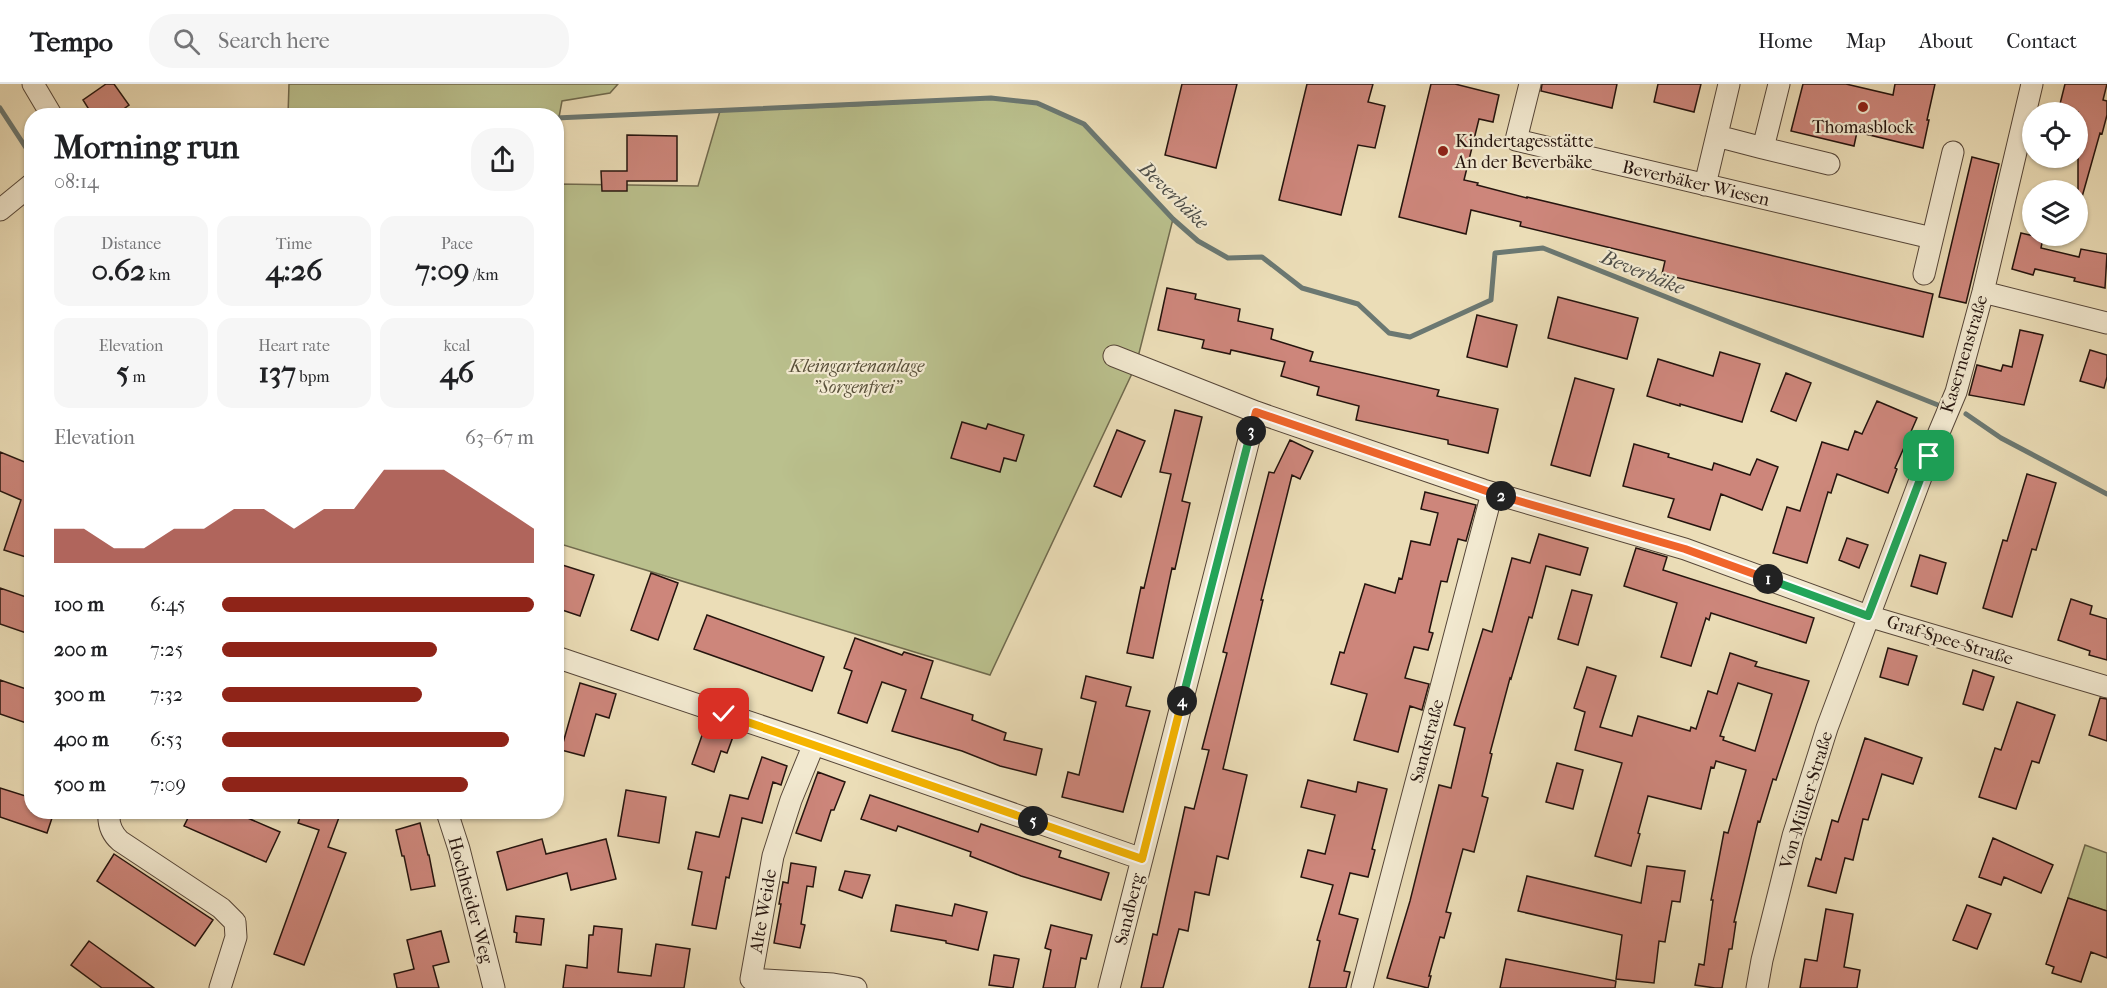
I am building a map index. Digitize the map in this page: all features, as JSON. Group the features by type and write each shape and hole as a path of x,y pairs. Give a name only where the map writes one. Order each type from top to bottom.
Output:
{"street":[{"path":"33,84 47,108"},
{"name":"Beverbäker Wiesen","path":"1530,84 1516,140 1932,238"},
{"path":"1705,185 1729,84"},
{"path":"1763,148 1779,84"},
{"name":"Kasernenstraße","path":"1868,616 1956,392 1983,292 2032,84"},
{"path":"1717,136 1828,164"},
{"path":"1924,274 1953,153"},
{"path":"0,210 24,190"},
{"path":"1983,292 2107,322"},
{"name":"Graf-Spee-Straße","path":"1114,356 1256,412 1492,493 1685,549 1868,616 2107,687"},
{"name":"Sandberg","path":"1109,988 1256,412"},
{"name":"Sandstraße","path":"1362,988 1492,493"},
{"name":"Von-Müller-Straße","path":"1757,988 1796,827 1827,728 1868,616"},
{"path":"564,660 1142,859"},
{"name":"Alte Weide","path":"814,744 791,800 773,856 751,979 833,984 856,988"},
{"path":"109,819 115,837 120,841 231,916 237,929 236,937 219,988"},
{"name":"Hochheider Weg","path":"449,819 494,988"}],"green space":[{"path":"289,84 618,84 610,93 562,101 561,108 288,108"},
{"name":"Kleingartenanlage \"Sorgenfrei\"","path":"991,98 1032,102 1084,124 1173,219 1136,365 990,675 564,545 564,184 698,186 720,111"},
{"path":"2085,845 2107,853 2107,911 2068,898"}],"building":[{"path":"106,84 114,84 129,105 125,108 88,108 83,100"},
{"path":"1182,84 1237,84 1216,168 1165,155"},
{"path":"1307,84 1373,84 1368,102 1385,106 1375,148 1358,145 1341,215 1279,200"},
{"path":"1431,84 1455,84 1499,95 1493,122 1479,119 1464,180 1527,198 1933,294 1923,337 1662,274 1665,261 1520,226 1521,222 1471,210 1466,234 1399,217"},
{"path":"1542,84 1617,84 1612,108 1541,91"},
{"path":"1658,84 1701,84 1694,112 1654,102"},
{"name":"Thomasblock","path":"1803,84 1846,84 1893,95 1895,84 1935,84 1923,148 1857,132 1854,146 1791,131"},
{"path":"2065,84 2107,84 2103,100 2107,101 2107,115 2087,180 2078,180 2078,168 2088,168 2088,102 2060,102"},
{"path":"627,135 677,136 677,181 627,181 627,191 602,191 601,171 627,171"},
{"path":"1972,157 1999,164 1966,303 1939,297"},
{"path":"2021,233 2022,246 2041,246 2041,248 2079,257 2081,249 2107,254 2105,288 2035,269 2033,275 2012,269"},
{"path":"1167,288 1196,294 1195,299 1240,309 1238,321 1273,329 1271,339 1313,352 1310,361 1439,390 1437,396 1498,409 1488,453 1448,444 1448,440 1356,420 1359,406 1317,395 1319,387 1281,376 1285,362 1231,350 1230,354 1202,348 1204,340 1158,330"},
{"path":"1558,297 1638,318 1627,359 1548,338"},
{"path":"1477,315 1517,325 1507,367 1467,357"},
{"path":"2020,330 2043,335 2024,405 1969,395 1977,365 2001,371 2003,365 2012,367"},
{"path":"2090,350 2107,355 2107,377 2104,388 2080,381"},
{"path":"1720,352 1760,364 1742,422 1647,396 1658,359 1713,376"},
{"path":"1786,373 1811,383 1796,421 1771,411"},
{"path":"1575,378 1614,389 1590,476 1551,465"},
{"path":"1877,401 1917,418 1895,468 1897,469 1888,493 1837,474 1831,493 1828,492 1807,563 1773,553 1787,507 1800,511 1822,442 1848,450 1855,431 1862,434"},
{"path":"1175,410 1202,417 1182,501 1190,503 1175,569 1172,568 1153,658 1127,653 1141,587 1144,588 1171,474 1160,472"},
{"path":"962,422 986,429 988,424 1024,435 1016,461 1004,458 1000,472 951,458"},
{"path":"1117,430 1145,441 1121,497 1094,486"},
{"path":"1290,440 1313,451 1300,479 1292,475 1223,769 1247,775 1228,859 1217,856 1209,895 1195,892 1188,931 1179,929 1163,988 1141,988 1153,934 1157,935 1185,807 1194,809 1209,750 1202,749 1227,653 1223,652 1269,472 1274,473"},
{"path":"1634,444 1712,470 1714,463 1750,475 1757,459 1778,467 1762,510 1721,494 1710,530 1668,517 1674,499 1623,486"},
{"path":"0,452 24,462 24,556 4,550 21,500 0,491"},
{"path":"2027,474 2056,483 2036,550 2032,549 2012,617 1983,608 2003,540 2007,541"},
{"path":"1425,492 1476,505 1466,541 1458,539 1447,582 1441,581 1429,632 1433,633 1428,650 1414,647 1405,678 1429,684 1422,710 1410,706 1398,752 1354,740 1367,694 1331,684 1340,652 1344,653 1365,584 1395,593 1399,578 1402,579 1411,541 1430,545 1438,513 1421,509"},
{"path":"1539,534 1588,548 1580,575 1546,566 1532,618 1529,617 1510,678 1490,753 1492,754 1482,796 1488,798 1474,852 1463,849 1446,912 1451,913 1444,938 1440,937 1428,988 1387,978 1410,901 1439,785 1451,788 1465,728 1454,725 1483,629 1492,632 1512,558 1530,563"},
{"path":"1847,538 1868,545 1859,568 1839,560"},
{"path":"1636,548 1667,557 1663,570 1814,618 1806,643 1711,613 1709,620 1706,618 1691,666 1661,657 1677,603 1624,586"},
{"path":"1920,555 1946,563 1937,594 1911,586"},
{"path":"564,566 594,575 580,616 564,611"},
{"path":"651,573 678,583 658,640 631,630"},
{"path":"0,588 24,596 24,632 0,624"},
{"path":"1572,590 1592,595 1578,645 1558,639"},
{"path":"2071,599 2092,606 2090,614 2107,619 2107,660 2089,655 2090,651 2058,640"},
{"path":"707,615 824,657 812,691 694,649"},
{"path":"855,638 902,655 904,652 933,661 921,698 973,715 972,720 1006,733 1004,740 1042,749 1036,775 1000,766 962,751 892,731 906,690 882,682 867,723 838,713 852,671 844,668"},
{"path":"1888,648 1917,656 1908,685 1880,677"},
{"path":"1730,653 1757,662 1755,666 1809,681 1776,780 1773,779 1760,822 1758,821 1734,922 1736,922 1732,949 1729,949 1722,988 1695,985 1699,964 1704,965 1713,900 1711,900 1724,832 1728,833 1746,770 1716,761 1714,768 1711,767 1701,809 1648,796 1631,866 1595,856 1622,763 1575,750 1585,712 1574,708 1587,667 1616,676 1600,727 1632,736 1638,716 1690,731 1691,727 1696,729 1708,691 1717,694","holes":["1738,683 1772,694 1755,751 1723,740 1724,737 1720,736"]},
{"path":"1973,670 1994,677 1983,710 1963,704"},
{"path":"1086,676 1131,687 1126,706 1150,711 1123,812 1062,797 1068,772 1079,775 1096,702 1081,698"},
{"path":"0,680 24,688 24,722 0,714"},
{"path":"580,683 616,694 609,718 596,714 584,756 564,751 564,739"},
{"path":"2100,698 2107,699 2107,741 2089,735"},
{"path":"2017,702 2055,715 2039,763 2032,761 2016,809 1979,797 1995,748 2001,750"},
{"path":"706,724 734,734 727,753 721,751 714,772 692,764"},
{"path":"1865,738 1922,758 1913,784 1882,774 1868,820 1863,819 1853,860 1845,858 1836,893 1808,886 1816,858 1821,860 1832,820 1838,822"},
{"path":"762,757 787,766 781,785 773,782 762,823 742,818 729,878 726,877 716,929 692,925 702,872 688,869 696,832 719,837 730,795 748,799"},
{"path":"1557,763 1583,770 1573,809 1546,802"},
{"path":"818,772 845,782 834,810 831,810 821,841 796,833"},
{"path":"1308,780 1356,792 1358,782 1387,789 1372,849 1375,850 1368,877 1350,873 1339,914 1358,919 1344,971 1350,972 1346,988 1309,988 1320,941 1317,940 1333,885 1301,877 1308,850 1325,854 1335,815 1301,807"},
{"path":"0,788 24,796 24,819 52,819 47,833 0,817"},
{"path":"626,790 666,797 659,843 618,836"},
{"path":"870,795 978,832 981,824 1061,851 1059,857 1109,873 1101,900 1021,876 970,856 971,852 898,826 896,831 861,819"},
{"path":"188,819 250,819 280,832 266,862 184,826"},
{"path":"299,819 338,819 328,847 346,853 304,965 274,954 319,830 298,823"},
{"path":"420,823 435,886 411,890 396,830"},
{"path":"1993,838 2053,865 2041,893 2004,877 2001,885 1979,877"},
{"path":"542,839 546,854 606,839 616,879 571,890 567,873 507,890 497,852"},
{"path":"114,854 213,920 195,946 97,881"},
{"path":"791,863 816,867 813,887 807,886 801,924 805,925 800,948 774,943 783,882 788,883"},
{"path":"1647,866 1685,871 1680,902 1672,901 1665,942 1659,941 1654,983 1616,979 1622,935 1518,911 1527,876 1641,903"},
{"path":"845,871 870,875 862,898 839,890"},
{"path":"2068,898 2107,911 2107,958 2091,952 2081,982 2052,973 2054,967 2046,964"},
{"path":"955,904 987,912 978,950 946,943 946,941 891,931 896,905 952,916"},
{"path":"1967,905 1991,914 1977,949 1953,940"},
{"path":"1826,909 1853,914 1844,967 1860,970 1857,988 1800,988 1805,959 1817,961"},
{"path":"516,916 544,919 541,945 516,942 517,933 514,932"},
{"path":"1051,925 1092,935 1086,959 1081,958 1075,988 1043,988 1051,950 1045,948"},
{"path":"594,926 622,929 618,972 651,976 656,944 690,949 684,988 563,988 566,965 587,968 589,935 593,935"},
{"path":"441,931 449,962 433,966 439,988 397,988 394,974 414,969 407,940"},
{"path":"89,941 154,988 102,988 71,965"},
{"path":"994,955 1019,959 1013,988 989,985"},
{"path":"1506,959 1616,981 1615,988 1500,988"}],"waterway":[{"name":"Beverbäke","path":"564,118 991,98 1037,103 1084,124 1173,219 1198,241 1228,258 1262,257 1302,288 1358,304 1389,333 1410,337 1491,300 1495,253 1543,248 1938,405"},
{"name":"Beverbäke","path":"0,108 24,145"},
{"name":"Beverbäke","path":"1966,414 2001,438 2107,494"}],"place":[{"name":"Thomasblock","path":"1863,107"},
{"name":"Kindertagesstätte An der Beverbäke","path":"1443,151"}],"route":[{"path":"724,714 1142,859 1256,412 1492,493 1685,549 1868,616 1929,456"}]}
